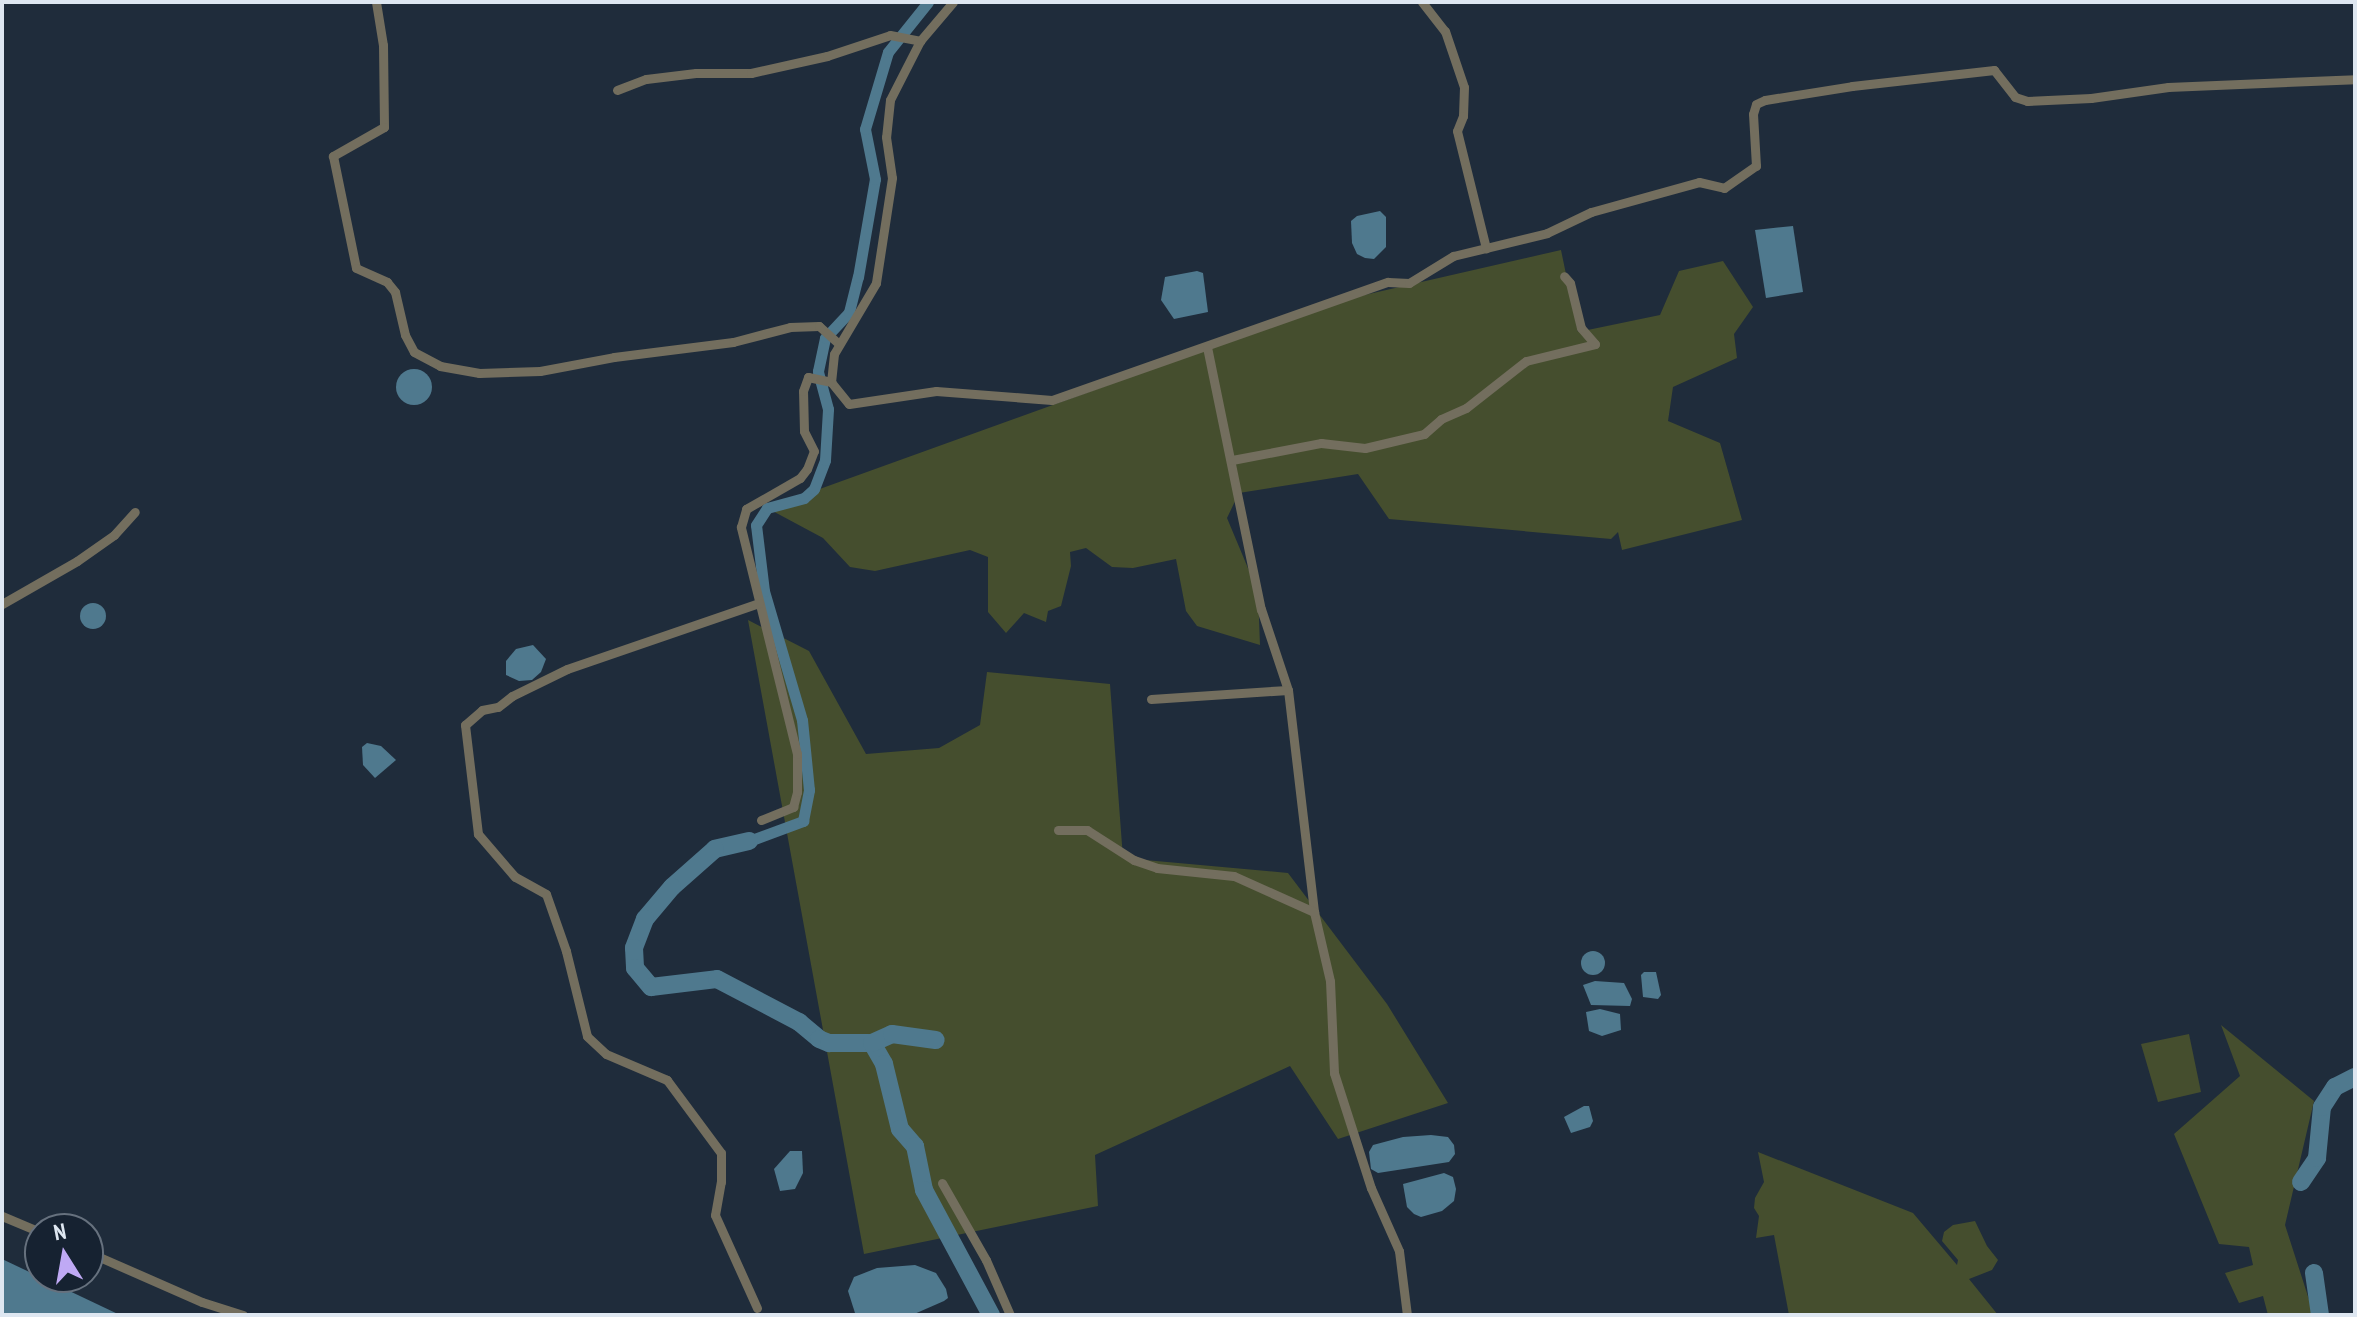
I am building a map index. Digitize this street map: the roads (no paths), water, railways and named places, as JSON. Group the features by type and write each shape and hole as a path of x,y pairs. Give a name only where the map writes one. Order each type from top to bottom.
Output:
{"street":[{"path":"376,2 383,45 384,127 333,156 356,268 387,282 395,292 405,335 414,352 440,366 479,373 540,371 614,357 733,342 790,327 819,326 838,343"},
{"path":"831,382 838,343 876,283 892,178 886,137 890,100 918,40 953,2"},
{"path":"1422,2 1445,31 1464,87 1463,116 1457,131 1486,248"},
{"path":"617,90 646,79 696,73 751,73 827,56 890,35 918,40"},
{"path":"761,820 793,807 797,792 797,754 741,527 746,509 800,478 807,469 814,451 804,431 803,391 808,377 831,382 849,404 936,391 1052,400 1388,282 1409,283 1453,256 1547,233 1591,212 1699,182 1724,188 1756,166 1753,114 1756,104 1765,100 1852,86 1994,70 2015,97 2027,101 2091,98 2168,87 2355,79"},
{"path":"1232,460 1321,443 1365,448 1424,434 1441,419 1466,408 1526,361 1595,344 1581,328 1570,283 1564,276"},
{"path":"1207,347 1261,609 1288,690 1314,912 1330,981 1334,1073 1371,1188 1399,1251 1407,1315"},
{"path":"2,604 77,561 114,535 135,512"},
{"path":"757,1308 715,1215 721,1182 721,1153 667,1080 606,1054 587,1036 566,951 546,894 515,877 478,834 465,725 482,710 498,707 512,696 567,669 759,603"},
{"path":"1151,699 1288,690"},
{"path":"1058,830 1087,830 1134,860 1157,868 1234,876 1314,912"},
{"path":"942,1183 1006,1298 1010,1315"},
{"path":"2,1216 24,1225"},
{"path":"104,1259 202,1302 243,1315"}],"water":[{"path":"1380,211 1386,217 1386,247 1374,259 1365,258 1357,254 1352,243 1351,221 1357,216"},
{"path":"1793,226 1803,292 1766,298 1755,230"},
{"path":"1197,271 1203,273 1208,312 1174,319 1161,300 1165,277"},
{"path":"414,369 427,374 432,387 427,400 414,405 401,400 396,387 401,374"},
{"path":"93,603 102,607 106,616 102,625 93,629 84,625 80,616 84,607"},
{"path":"533,645 546,659 541,672 532,680 519,681 506,675 506,661 516,649"},
{"path":"367,743 381,746 396,760 375,778 363,765 362,747"},
{"path":"1593,951 1602,954 1605,963 1602,972 1593,975 1584,972 1581,963 1584,954"},
{"path":"1656,972 1661,995 1658,999 1643,997 1641,975"},
{"path":"1595,981 1624,983 1632,999 1630,1006 1591,1005 1583,985"},
{"path":"1600,1009 1620,1014 1621,1030 1602,1036 1589,1031 1586,1012"},
{"path":"1589,1106 1593,1121 1590,1127 1571,1133 1564,1117"},
{"path":"1403,1137 1448,1137 1454,1145 1455,1154 1449,1162 1378,1173 1371,1169 1369,1152 1373,1145"},
{"path":"790,1151 802,1151 803,1173 795,1189 780,1191 774,1169"},
{"path":"1444,1173 1453,1177 1456,1189 1454,1201 1442,1211 1421,1217 1414,1214 1407,1207 1403,1184"},
{"path":"2,1259 24,1269 24,1293 74,1293 120,1315 2,1315"},
{"path":"915,1265 936,1273 948,1298 912,1315 855,1313 848,1291 854,1277 877,1268"}],"waterway":[{"path":"749,841 803,821 809,790 802,720 764,591 756,525 767,508 804,498 814,489 825,460 828,409 818,371 825,338 849,312 858,277 875,179 865,129 888,52 928,2"},
{"path":"749,841 715,849 672,887 645,919 634,948 635,968 651,987 717,979 799,1022 819,1039 829,1043 872,1043 884,1064 900,1129 915,1146 924,1190 991,1315"},
{"path":"872,1043 892,1034 936,1040"},
{"path":"2301,1182 2317,1158 2322,1107 2335,1087 2355,1077"},
{"path":"2314,1273 2320,1315"}]}
